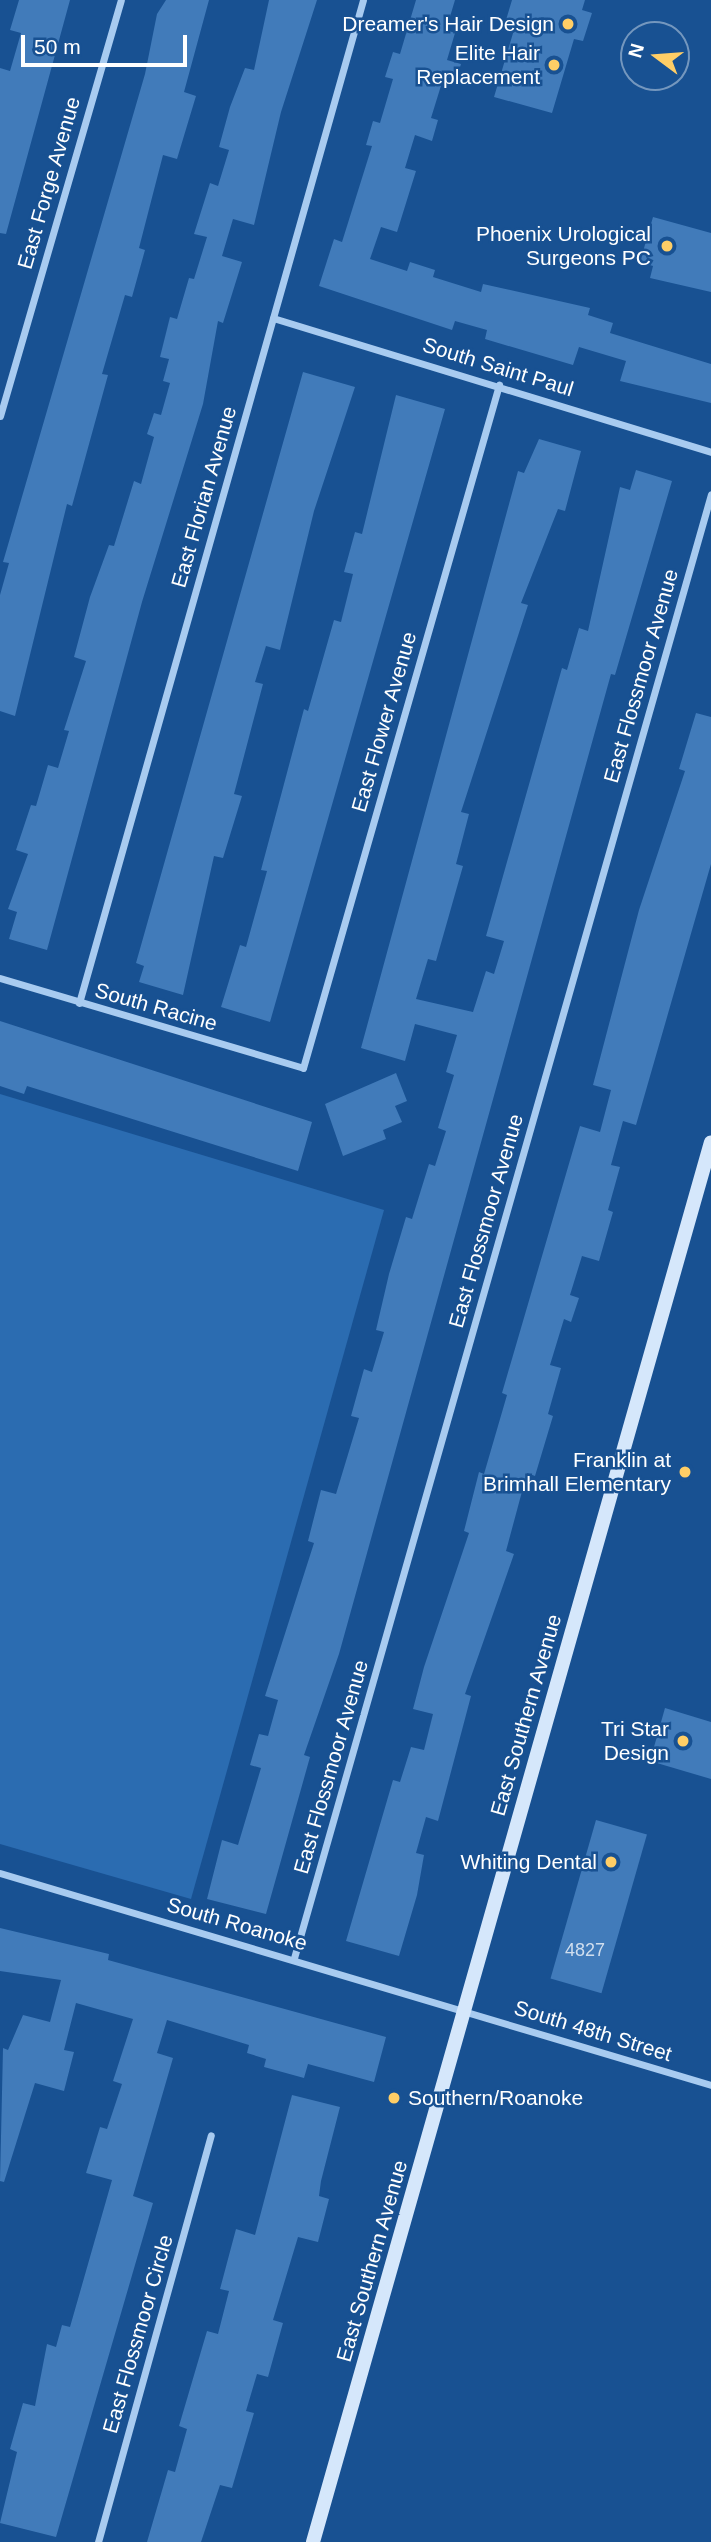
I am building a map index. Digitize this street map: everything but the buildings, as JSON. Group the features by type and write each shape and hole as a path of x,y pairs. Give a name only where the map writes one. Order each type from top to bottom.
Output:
{"main road":[{"name":"East Southern Avenue","path":"313,2542 711,1142"}],"street":[{"name":"East Forge Avenue","path":"0,416 121,0"},
{"name":"East Florian Avenue","path":"79,1003 363,0"},
{"name":"South Saint Paul","path":"273,318 711,452"},
{"name":"East Flower Avenue","path":"303,1068 499,385"},
{"name":"East Flossmoor Avenue","path":"295,1958 711,494"},
{"name":"South Racine","path":"0,978 303,1068"},
{"name":"South Roanoke","path":"0,1873 464,2010"},
{"name":"South 48th Street","path":"464,2010 711,2085"},
{"name":"East Flossmoor Circle","path":"98,2542 211,2135"}],"shaded area":[{"path":"0,1094 384,1210 191,1899 0,1844"}],"place":[{"name":"Dreamer's Hair Design","path":"568,24"},
{"name":"Elite Hair Replacement","path":"554,65"},
{"name":"Phoenix Urological Surgeons PC","path":"667,246"},
{"name":"Franklin at Brimhall Elementary","path":"685,1472"},
{"name":"Tri Star Design","path":"683,1741"},
{"name":"Whiting Dental","path":"611,1862"},
{"name":"Southern/Roanoke","path":"394,2098"}]}
